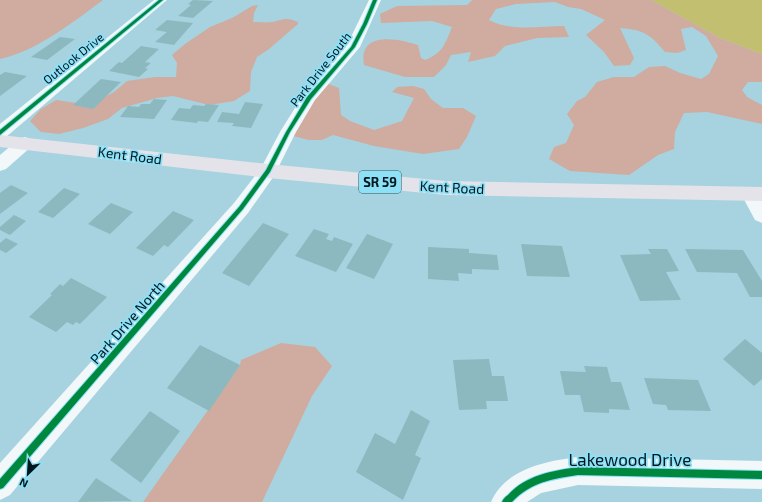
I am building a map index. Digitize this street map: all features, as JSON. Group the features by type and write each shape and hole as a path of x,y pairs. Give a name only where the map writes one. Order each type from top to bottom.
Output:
{"main road":[{"name":"Kent Road","path":"0,141 406,185 454,188 756,194"}],"street":[{"name":"Outlook Drive","path":"0,133 161,0"},
{"name":"Park Drive South","path":"268,171 288,132 309,98 356,41 375,0"},
{"path":"0,165 25,143"},
{"name":"Park Drive North","path":"0,485 236,214 268,171"},
{"path":"756,194 762,215"},
{"name":"Lakewood Drive","path":"506,502 520,489 544,477 578,471 762,475"}],"shaded area":[{"path":"0,0 103,0 41,43 27,50 0,59"},
{"path":"472,0 651,0 720,38 762,54 762,82 748,82 742,90 747,97 762,105 762,124 707,112 684,113 675,132 674,149 658,155 629,175 570,171 549,159 554,147 566,143 574,125 567,114 577,101 585,97 597,82 614,77 634,77 649,67 665,66 680,73 701,79 709,74 718,56 706,36 692,27 681,29 686,50 677,53 665,52 646,34 635,30 620,28 634,58 630,65 614,66 604,52 586,35 605,20 581,9 568,7 555,2 516,4 496,9 489,20 498,24 516,27 564,26 569,37 537,38 505,46 495,56 468,62 471,52 451,55 446,65 434,77 405,77 364,65 364,54 367,47 373,42 390,39 418,45 421,58 425,60 440,51 452,27 432,21 381,23 380,14 397,6 467,5"},
{"path":"651,0 762,0 762,54 720,38"},
{"path":"258,5 254,13 253,22 271,22 288,19 298,22 298,24 269,49 257,57 251,72 250,91 234,101 209,105 173,96 157,98 122,108 108,119 83,128 59,134 41,132 30,121 41,109 56,100 90,105 114,92 127,81 155,77 176,77 177,63 172,55 210,27 232,18 252,6"},
{"path":"326,83 339,88 341,115 350,121 374,130 402,121 414,98 392,92 397,87 413,86 424,89 431,99 443,108 463,108 476,116 467,137 459,149 423,154 374,146 333,135 322,140 309,140 293,136 307,101"},
{"path":"281,343 315,347 332,366 312,396 262,502 143,502 240,365 241,360"}],"building":[{"path":"193,0 213,1 193,18 178,16 191,5 188,4"},
{"path":"167,20 193,23 174,45 155,42 167,32 155,30"},
{"path":"60,37 75,39 47,60 31,57"},
{"path":"141,46 159,49 145,62 151,63 145,68 148,69 139,77 109,71 119,62 122,63"},
{"path":"5,72 27,76 0,96 0,75"},
{"path":"101,79 121,82 93,109 73,105"},
{"path":"154,99 167,100 154,119 120,117 128,106 139,107 141,104 150,104"},
{"path":"245,102 263,104 251,128 232,126 234,123 217,122 222,112 239,114"},
{"path":"206,104 219,105 208,122 198,121 197,123 171,120 179,108 190,109 193,105 204,106"},
{"path":"11,185 28,193 0,214 0,193"},
{"path":"64,188 80,194 53,218 38,212"},
{"path":"111,203 133,212 110,234 88,224"},
{"path":"173,211 194,220 168,247 164,245 153,256 136,248"},
{"path":"14,215 26,221 10,235 0,230 0,227"},
{"path":"263,223 289,234 249,286 222,273"},
{"path":"314,229 329,234 326,239 332,241 334,237 353,244 336,272 295,256"},
{"path":"367,234 393,244 374,279 346,268"},
{"path":"6,238 18,244 6,253 0,250 0,243"},
{"path":"521,244 562,246 570,277 527,276"},
{"path":"428,247 469,249 469,253 497,255 499,270 472,269 472,274 458,273 459,281 428,279"},
{"path":"648,249 667,249 679,271 666,272 681,300 640,301 620,255 651,254"},
{"path":"685,249 743,250 762,281 762,297 750,297 737,273 697,272"},
{"path":"71,278 107,297 80,324 76,322 73,325 67,322 56,332 29,317 52,295 50,294 60,284 63,286"},
{"path":"745,339 762,353 762,379 754,386 723,359"},
{"path":"200,345 240,365 209,411 167,388"},
{"path":"489,359 492,376 504,376 508,401 486,401 487,409 459,410 453,360"},
{"path":"584,366 607,367 611,382 621,382 630,410 609,409 609,413 584,412 580,395 565,395 560,371 586,372"},
{"path":"644,378 698,380 711,411 668,410 666,405 653,404"},
{"path":"411,410 430,421 415,455 421,458 403,500 356,472 375,433 395,444"},
{"path":"150,411 180,431 141,483 110,460"},
{"path":"96,478 132,501 78,502"}],"cycle path":[{"path":"0,133 161,0"},
{"path":"0,485 241,208 268,171 288,132 309,98 353,47 375,0"},
{"path":"506,502 518,490 533,482 555,475 578,471 762,475"}]}
